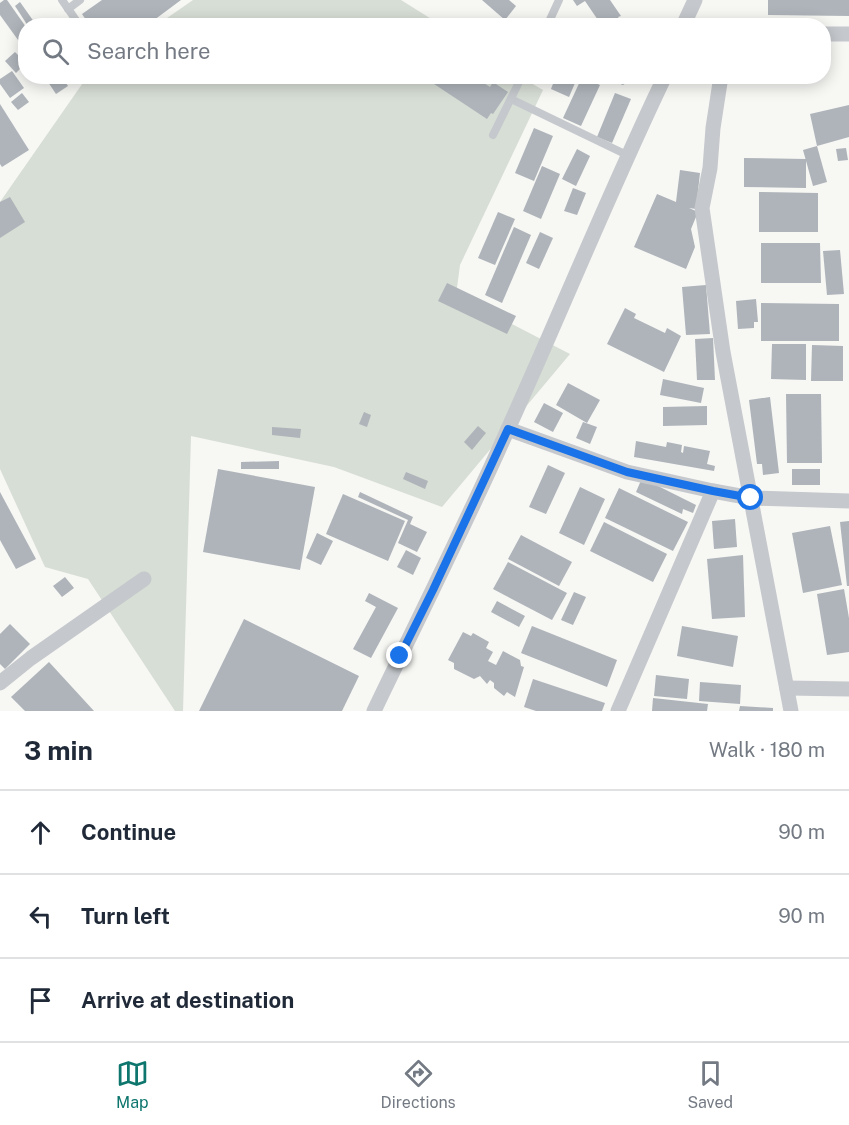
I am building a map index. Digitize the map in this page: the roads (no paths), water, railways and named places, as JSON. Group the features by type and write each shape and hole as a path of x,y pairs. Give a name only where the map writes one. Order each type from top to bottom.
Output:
{"street":[{"path":"687,18 695,0"},
{"path":"831,34 849,34"},
{"path":"374,711 508,429 627,155 661,84"},
{"path":"720,84 712,128 710,168 702,207 723,352 791,711"},
{"path":"508,429 627,472 713,491 751,498 849,501"},
{"path":"618,711 713,491"},
{"path":"0,683 31,658 144,579"},
{"path":"787,688 849,689"}],"lane":[{"path":"62,0 74,18"},
{"path":"68,9 80,0"},
{"path":"551,18 559,0"},
{"path":"493,135 519,84"},
{"path":"512,99 627,155"}]}
